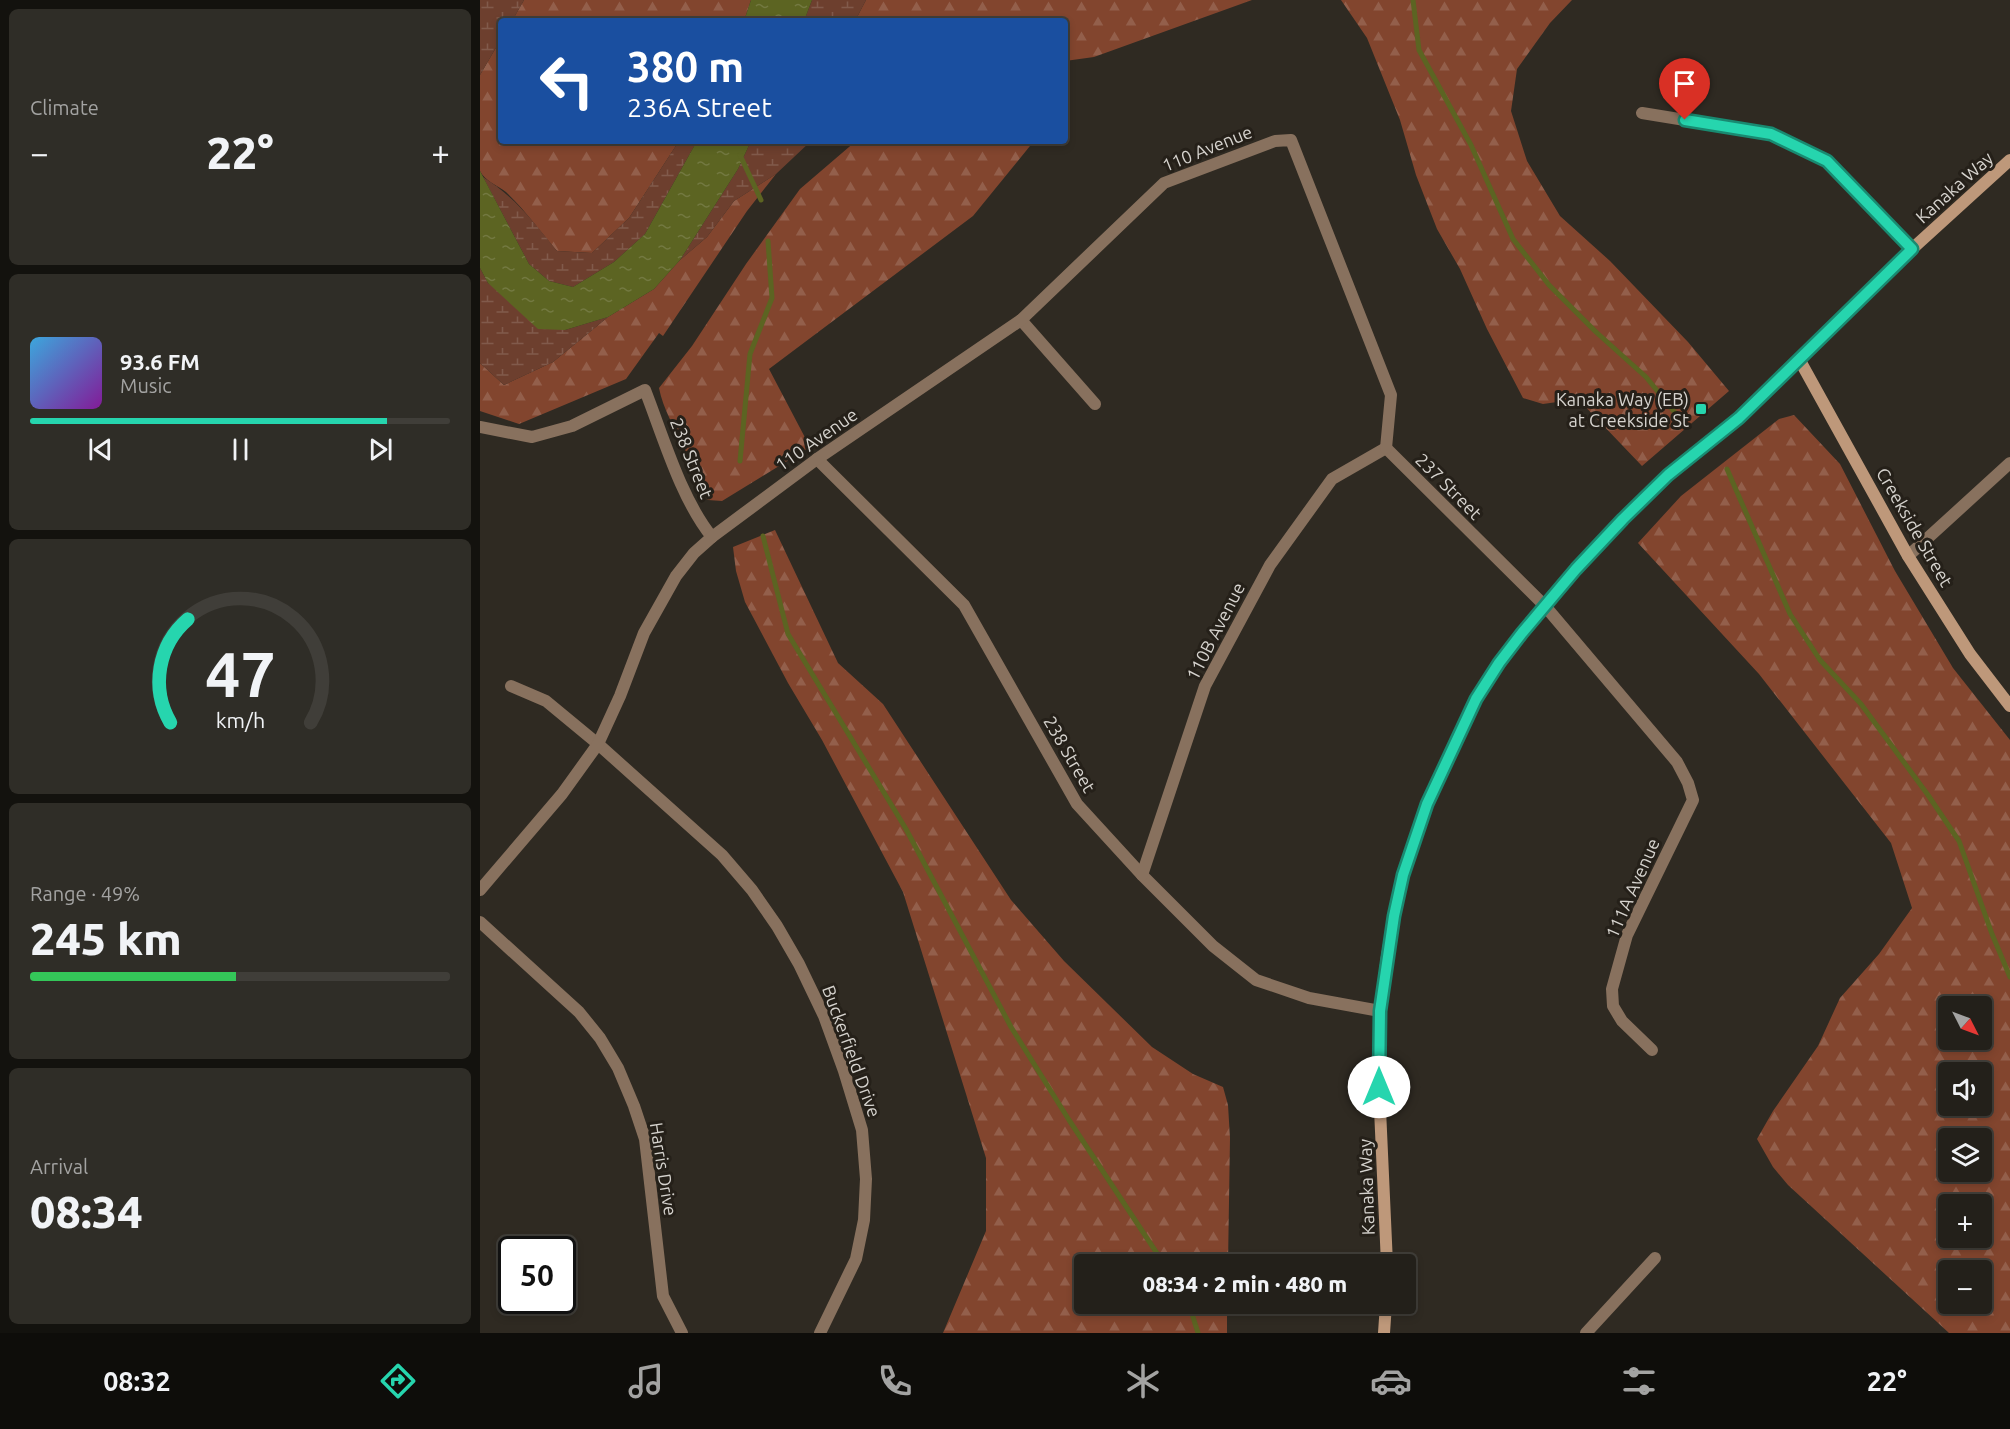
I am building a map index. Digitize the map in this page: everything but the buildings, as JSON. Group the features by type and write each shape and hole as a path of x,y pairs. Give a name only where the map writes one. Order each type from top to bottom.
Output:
{"main road":[{"name":"Kanaka Way","path":"1387,1254 1379,1087 1380,1011 1394,916 1403,875 1427,804 1476,699 1499,663 1584,560 1668,475 1739,418 1912,249 2010,160"},
{"name":"Creekside Street","path":"1799,359 1908,556 1970,654 2010,706"},
{"path":"1384,1333 1385,1314"}],"street":[{"path":"1642,113 1771,134 1827,161 1912,249"},
{"name":"110 Avenue","path":"480,890 562,794 598,744 620,696 644,633 676,576 694,553 817,459 1021,320 1164,183 1275,141 1291,141 1391,395 1386,448"},
{"path":"1021,320 1095,405"},
{"name":"238 Street","path":"480,428 532,436 572,426 645,390 689,501 700,522 712,537"},
{"name":"237 Street","path":"1386,448 1545,606 1677,762 1688,783 1693,800"},
{"name":"110B Avenue","path":"1142,875 1205,686 1270,565 1332,479 1386,448"},
{"name":"238 Street","path":"817,459 964,605 1077,804 1142,875 1213,946 1256,980 1310,998 1380,1011"},
{"path":"1908,556 2010,463"},
{"name":"Buckerfield Drive","path":"511,686 546,701 598,744 722,855 752,890 777,926 799,964 824,1016 862,1130 866,1179 864,1220 856,1259 820,1333"},
{"name":"111A Avenue","path":"1652,1050 1622,1021 1613,1006 1612,989 1627,935 1693,800"},
{"name":"Harris Drive","path":"480,921 579,1012 600,1038 618,1068 645,1139 663,1296 682,1333"},
{"path":"1586,1333 1655,1258"}],"green space":[{"path":"480,0 524,0 514,18 498,18 498,44 480,75"},
{"path":"524,0 751,0 745,18 514,18"},
{"path":"812,0 866,0 857,18 805,18"},
{"path":"866,0 1252,0 1094,57 1068,61 1068,18 857,18"},
{"path":"1341,0 1572,0 1550,23 1517,69 1511,111 1527,161 1560,216 1610,261 1688,342 1729,391 1642,466 1578,399 1543,404 1523,398 1487,329 1460,269 1437,229 1416,175 1400,120 1367,38"},
{"path":"498,44 498,144 677,144 629,218 592,253 557,251 513,199 480,171 480,75"},
{"path":"677,144 695,144 645,234 614,262 573,287 549,281 529,264 483,177 515,202 557,251 592,253 629,218"},
{"path":"750,144 808,144 776,174 734,201 707,237 680,260 738,169"},
{"path":"852,144 1032,144 973,216 769,369 810,447 722,501 708,500 697,481 666,411 659,388 692,346 746,264 800,189"},
{"path":"776,174 747,211 663,336 659,333 626,379 519,424 480,411 480,363 504,385 553,362 608,317 654,289 680,260 707,237 734,201"},
{"path":"480,268 488,283 565,330 608,317 553,362 504,385 480,363"},
{"path":"1794,415 1840,464 1895,571 1953,668 2010,740 2010,1333 1949,1333 1788,1185 1773,1167 1757,1139 1773,1111 1818,1046 1840,998 1879,954 1912,908 1891,843 1759,674 1638,543 1681,496 1779,419"},
{"path":"775,530 838,663 883,704 1011,900 1064,961 1152,1047 1193,1074 1223,1087 1228,1105 1230,1138 1228,1254 1074,1254 1074,1314 1227,1314 1227,1333 943,1333 986,1231 986,1158 903,892 745,602 736,571 733,547"}],"water":[{"path":"751,0 812,0 805,18 745,18"},
{"path":"695,144 750,144 738,169 680,260 654,289 608,317 565,330 538,329 488,283 480,268 480,171 529,264 549,281 573,287 614,262 645,234"}],"waterway":[{"path":"1413,0 1419,50 1471,145 1513,239 1549,285 1646,377 1676,414"},
{"path":"740,155 761,200"},
{"path":"740,461 750,354 772,298 768,241"},
{"path":"1727,469 1790,614 1820,660 1861,704 1959,841 2010,977"},
{"path":"763,536 788,634 906,829 1011,1027 1157,1254"},
{"path":"1192,1314 1198,1333"}],"place":[{"name":"Kanaka Way (EB) at Creekside St","path":"1701,409"}],"route":[{"path":"1379,1087 1380,1011 1387,956 1403,875 1427,804 1476,699 1522,633 1576,569 1623,519 1668,475 1739,418 1912,249 1827,161 1771,134 1685,120"}]}
